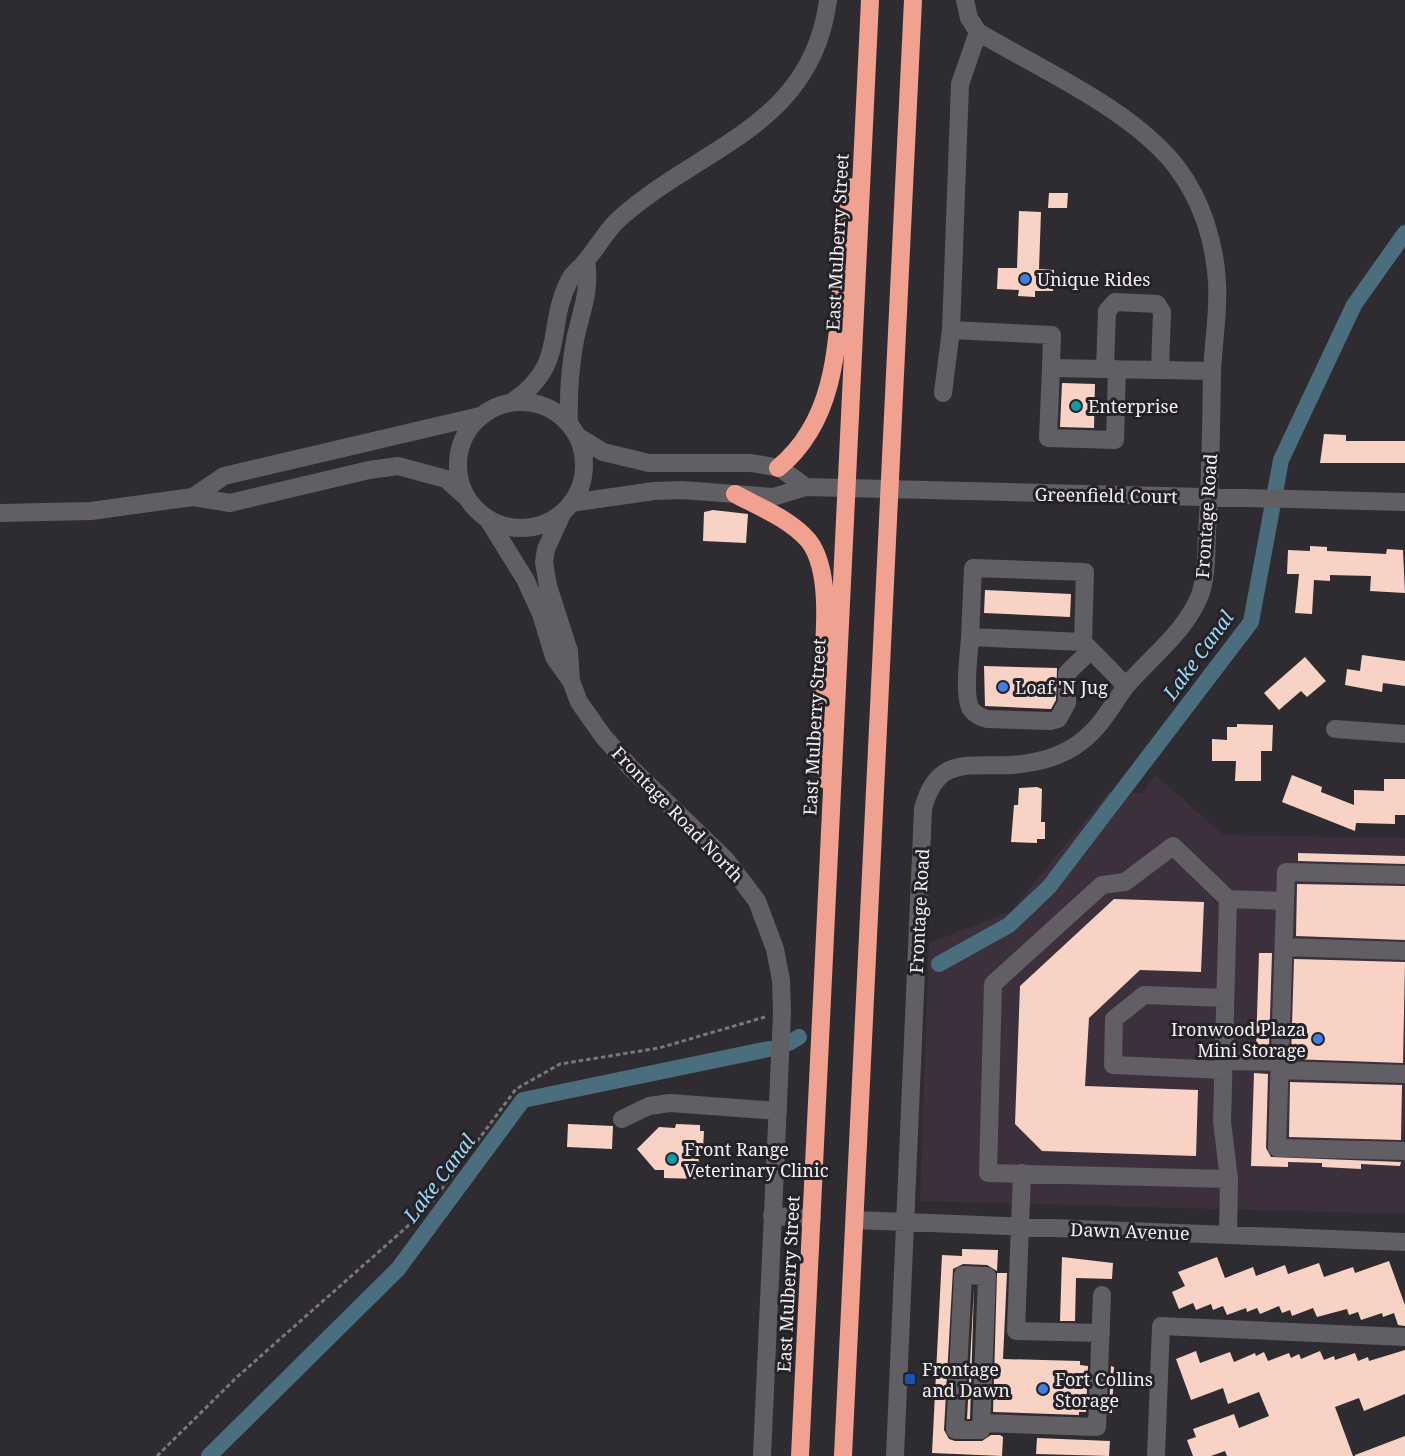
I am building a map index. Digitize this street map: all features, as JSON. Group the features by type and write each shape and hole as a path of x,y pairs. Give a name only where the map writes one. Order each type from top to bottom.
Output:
{"highway":[{"name":"East Mulberry Street","path":"800,1456 870,0"},
{"path":"843,1456 913,0"},
{"path":"778,468 796,453 809,433 829,380 839,327 845,216 863,151"},
{"path":"735,494 793,526 808,540 819,558 824,596 819,740 832,811"}],"street":[{"path":"193,497 224,476 480,416 528,392 545,371 551,359 563,299 571,277 586,261 597,243 618,219 654,192 743,135 793,89 825,29 828,0"},
{"path":"943,393 951,330 960,84 978,32 969,18 964,0"},
{"name":"Frontage Road","path":"895,1456 924,809 928,790 947,770 960,766 1020,765 1055,758 1067,752 1093,732 1126,686 1184,622 1199,597 1204,580 1210,498 1212,372 1217,283 1211,243 1197,200 1179,169 1153,140 1121,115 978,32"},
{"path":"571,681 569,651 548,586 544,562 546,549 566,508 578,491 583,471 582,450 573,430 567,392 575,341 590,282 586,261"},
{"path":"951,330 1052,335 1048,438 1115,440 1107,311 1115,302 1157,304 1162,312 1160,370"},
{"path":"1051,368 1212,372"},
{"path":"512,402 530,402 547,407 603,452 649,463 751,462 778,468 806,487"},
{"path":"465,496 459,479 457,462 461,444 469,429 480,416"},
{"path":"0,513 91,511 193,497 230,503 369,470 398,466 420,470 446,479 465,496 475,510 489,521 506,527 523,529 550,522 566,508 654,491 773,497 806,487"},
{"name":"Greenfield Court","path":"806,487 1405,502"},
{"path":"489,521 525,579 541,614 554,657 571,681"},
{"path":"973,568 1084,572 1087,646 1067,673 1067,703 1058,719 1050,721 987,719 978,716 970,708 968,695 970,637 973,568"},
{"path":"970,637 1087,646 1126,686"},
{"name":"Frontage Road North","path":"571,681 579,702 603,736 630,767 743,880 764,918 775,949 781,980 782,1012 762,1456"},
{"path":"1335,729 1405,734"},
{"path":"1229,1179 988,1173 993,984 1102,885 1125,882 1173,846 1228,899 1286,901"},
{"path":"1405,875 1286,872 1277,1148 1405,1151"},
{"path":"1228,899 1222,1122 1229,1179 1228,1235"},
{"path":"1284,947 1405,951"},
{"path":"1225,998 1144,995 1114,1019 1113,1065 1280,1066 1405,1074"},
{"path":"622,1119 649,1106 670,1103 778,1111"},
{"path":"1022,1173 1016,1331 1101,1333"},
{"path":"772,1216 812,1218"},
{"name":"Dawn Avenue","path":"855,1220 1405,1242"},
{"path":"963,1275 987,1276 982,1423 981,1430 955,1430 963,1275"},
{"path":"982,1423 1097,1427 1102,1295"},
{"path":"1156,1456 1161,1326 1405,1337"}],"path":[{"path":"157,1456 237,1377 426,1210 516,1089 560,1064 659,1048 782,1012"}],"shaded area":[{"path":"1156,775 1223,835 1405,838 1405,1214 920,1201 929,943 1010,912 1109,792 1142,793"}],"building":[{"path":"1049,193 1068,193 1067,208 1048,208"},
{"path":"1019,211 1041,212 1039,269 1054,270 1053,291 1035,291 1035,297 1018,296 1019,290 997,289 998,268 1017,268"},
{"name":"Enterprise","path":"1062,383 1095,384 1094,428 1060,427"},
{"path":"1324,434 1346,435 1346,441 1405,441 1405,463 1320,463"},
{"path":"713,510 748,514 746,543 703,541 704,512"},
{"path":"1310,546 1327,547 1327,551 1386,554 1387,549 1403,550 1405,593 1370,591 1371,576 1330,575 1330,581 1314,580 1312,614 1295,613 1299,574 1287,574 1288,550 1310,551"},
{"path":"985,590 1071,594 1070,617 984,613"},
{"path":"1362,655 1405,661 1405,686 1383,683 1382,692 1345,685 1347,669 1360,671"},
{"path":"1305,657 1326,681 1307,697 1301,691 1279,710 1264,693"},
{"path":"984,666 1057,668 1056,700 1051,709 985,706"},
{"path":"1237,724 1273,725 1272,751 1261,751 1261,781 1235,781 1236,761 1212,761 1212,739 1227,740 1227,727 1237,727"},
{"path":"1292,775 1322,787 1321,792 1354,805 1354,790 1384,791 1384,779 1405,779 1405,815 1395,815 1395,824 1356,823 1355,831 1282,802"},
{"path":"1019,788 1042,789 1041,822 1045,822 1045,839 1037,839 1037,843 1011,842 1014,805 1018,805"},
{"path":"1298,853 1405,856 1405,864 1298,861"},
{"path":"1297,884 1405,886 1405,940 1296,936"},
{"path":"1114,899 1204,902 1201,972 1140,970 1089,1018 1085,1086 1198,1090 1196,1156 1042,1151 1015,1124 1020,986"},
{"path":"1259,953 1272,953 1269,1047 1256,1047"},
{"path":"1294,959 1405,962 1403,1063 1291,1059"},
{"path":"1254,1073 1268,1074 1266,1148 1271,1157 1401,1162 1400,1166 1361,1164 1361,1169 1322,1167 1322,1163 1288,1162 1288,1167 1251,1166"},
{"path":"1290,1082 1402,1085 1401,1140 1289,1137"},
{"path":"568,1124 613,1126 612,1149 567,1147"},
{"name":"Front Range Veterinary Clinic","path":"676,1124 700,1125 700,1131 704,1131 703,1149 699,1149 698,1179 664,1178 664,1170 655,1170 637,1149 659,1127 675,1128"},
{"path":"962,1249 998,1250 997,1271 987,1265 963,1264 953,1269 944,1430 949,1439 955,1441 982,1441 991,1435 1000,1435 1003,1437 1002,1456 932,1453 942,1255 962,1256"},
{"path":"1062,1257 1113,1263 1112,1279 1076,1278 1075,1321 1060,1321"},
{"path":"1217,1257 1225,1278 1253,1267 1256,1276 1285,1265 1288,1274 1319,1263 1324,1277 1353,1267 1355,1273 1389,1261 1405,1305 1405,1326 1398,1325 1394,1313 1383,1317 1382,1313 1361,1320 1358,1312 1349,1315 1347,1309 1317,1317 1313,1308 1292,1316 1290,1310 1282,1313 1279,1306 1260,1314 1257,1308 1247,1312 1246,1308 1227,1315 1223,1306 1213,1310 1211,1304 1196,1310 1193,1303 1179,1309 1172,1292 1185,1286 1178,1272"},
{"name":"Fort Collins Storage","path":"997,1273 1007,1273 1003,1359 1080,1361 1080,1365 1088,1366 1086,1412 1079,1412 1079,1415 993,1412"},
{"path":"974,1287 970,1419 967,1419"},
{"path":"1405,1350 1405,1394 1364,1411 1359,1398 1335,1407 1353,1456 1227,1456 1225,1451 1211,1456 1193,1456 1187,1440 1196,1437 1193,1429 1234,1414 1239,1428 1269,1416 1259,1392 1228,1404 1223,1388 1191,1400 1176,1359 1196,1351 1200,1363 1230,1352 1234,1362 1255,1353 1256,1356 1264,1352 1268,1361 1289,1353 1291,1358 1299,1354 1301,1359 1320,1351 1324,1360 1334,1356 1335,1360 1355,1353 1358,1361 1368,1357 1369,1361"},
{"path":"1111,1366 1114,1367 1112,1413 1109,1413"},
{"path":"1405,1436 1405,1456 1355,1456 1355,1455"},
{"path":"1037,1438 1110,1441 1109,1456 1036,1454"}],"waterway":[{"name":"Lake Canal","path":"939,964 1009,925 1049,887 1251,622 1281,460 1354,305 1405,233"},
{"name":"Lake Canal","path":"789,1043 799,1037"},
{"name":"Lake Canal","path":"209,1456 398,1269 523,1100 769,1049"}],"place":[{"name":"Unique Rides","path":"1025,279"},
{"name":"Enterprise","path":"1076,406"},
{"name":"Loaf 'N Jug","path":"1003,687"},
{"name":"Ironwood Plaza Mini Storage","path":"1318,1039"},
{"name":"Front Range Veterinary Clinic","path":"672,1159"},
{"name":"Frontage and Dawn","path":"910,1379"},
{"name":"Fort Collins Storage","path":"1043,1389"}]}
